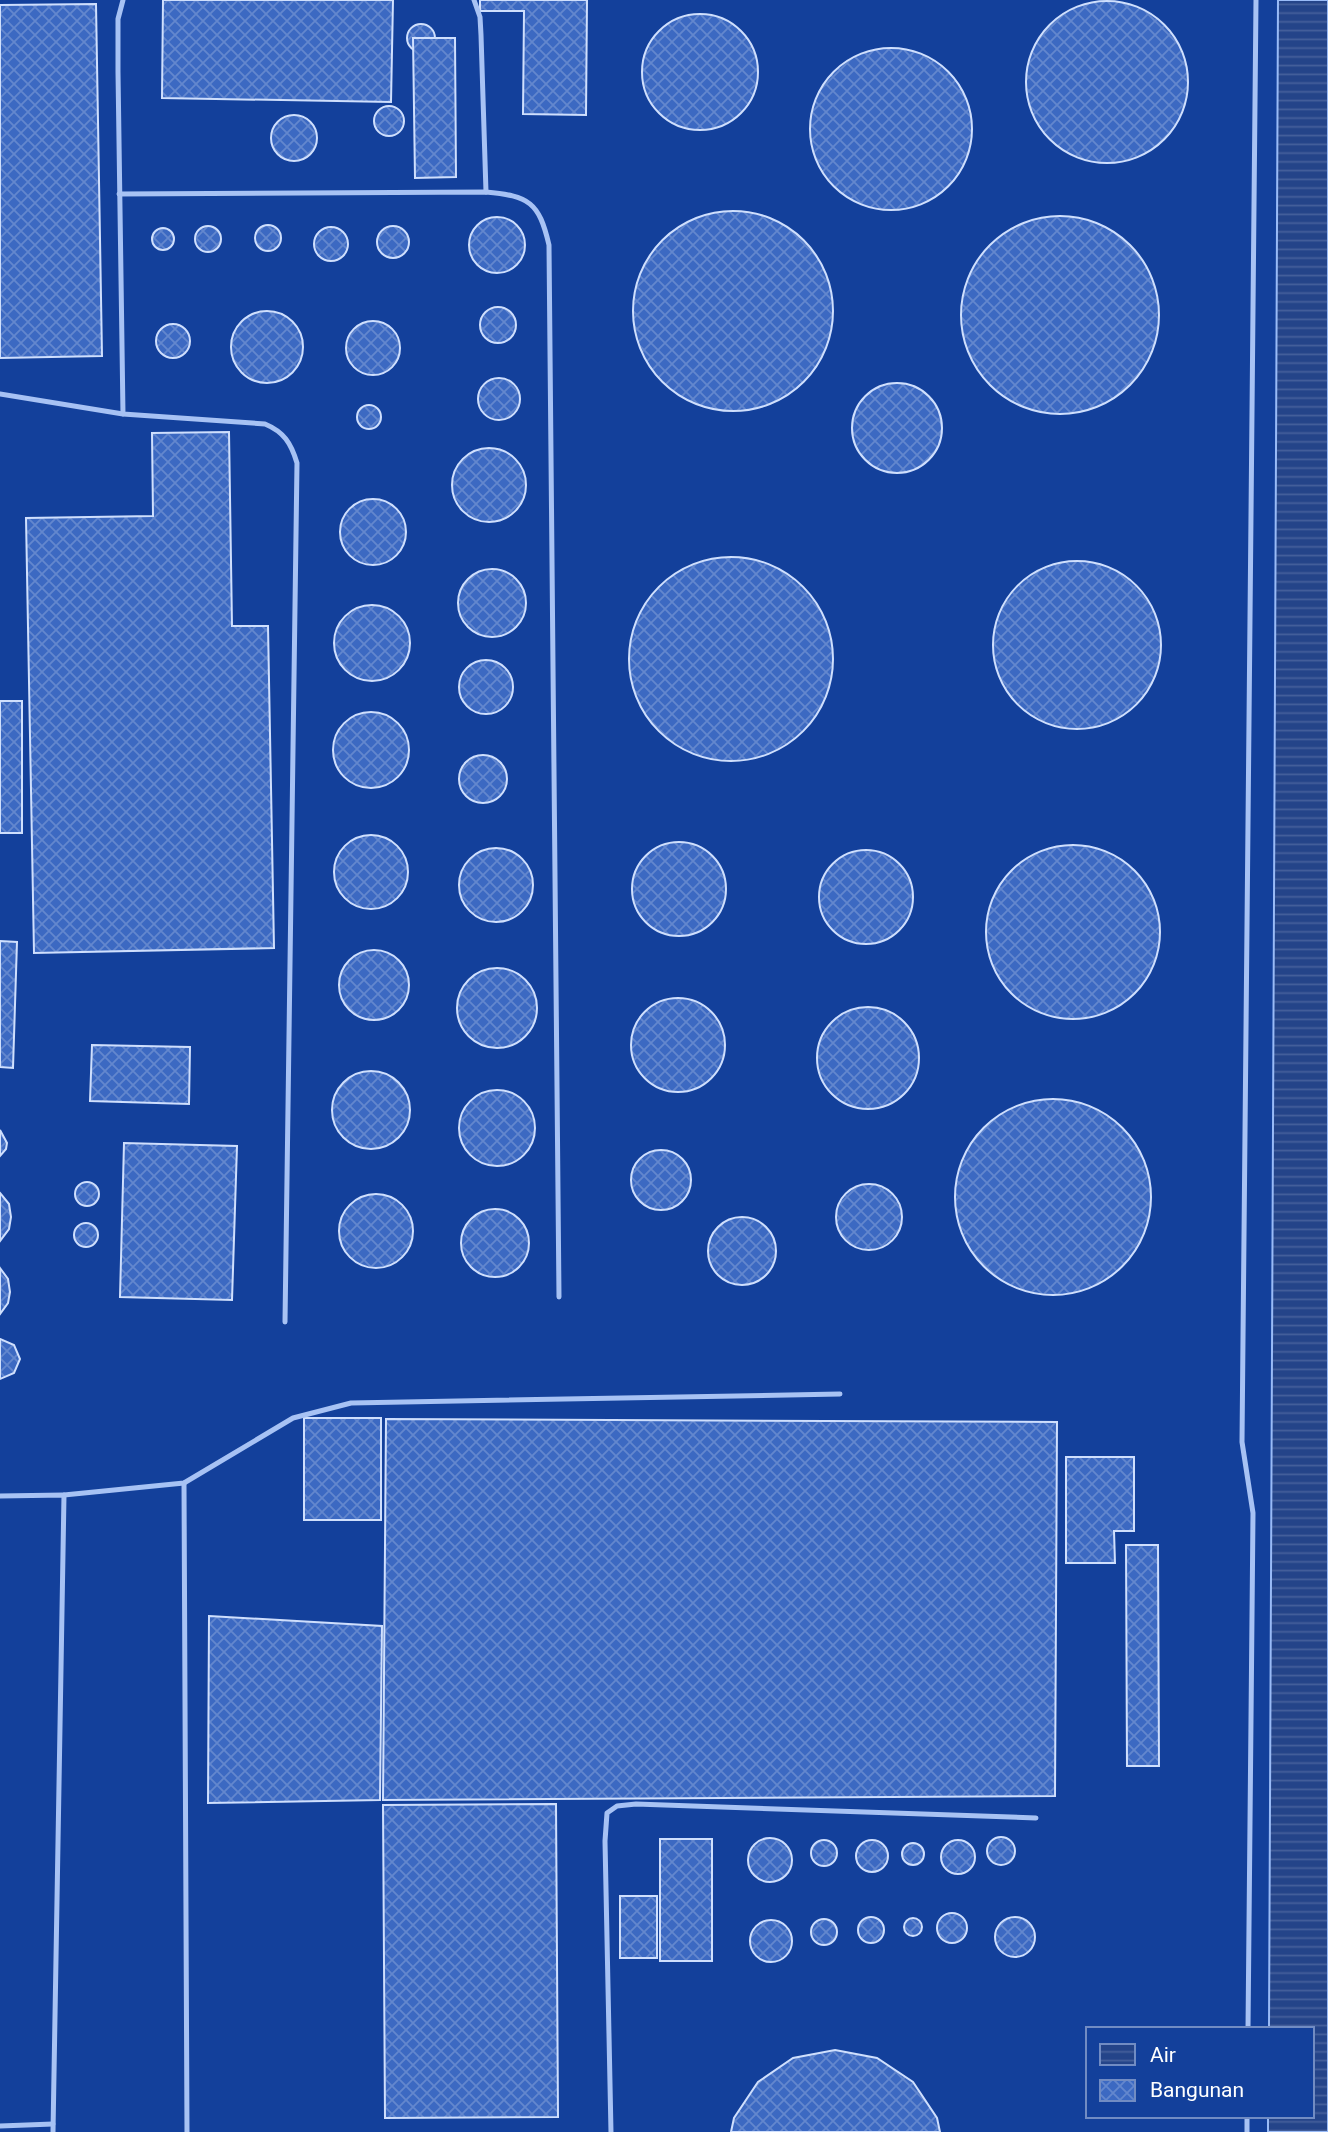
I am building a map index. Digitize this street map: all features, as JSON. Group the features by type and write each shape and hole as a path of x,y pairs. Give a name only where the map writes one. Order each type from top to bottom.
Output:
{"lane":[{"path":"122,414 118,19 123,0"},
{"path":"474,0 480,17 486,192"},
{"path":"1248,2027 1253,1513 1242,1442 1256,0"},
{"path":"119,194 486,192 510,194 530,202 544,222 549,245 559,1297"},
{"path":"0,394 122,414 265,424 278,430 290,443 297,463 285,1322"},
{"path":"0,1496 64,1495 184,1483 293,1418 351,1403 840,1394"},
{"path":"184,1483 187,2132"},
{"path":"53,2132 64,1495"},
{"path":"611,2132 605,1841 607,1814 617,1806 1035,1818"},
{"path":"0,2126 53,2124"}],"water":[{"path":"1278,0 1328,0 1328,2132 1268,2132 1268,2118 1314,2118 1314,2027 1269,2027"}],"building":[{"path":"163,0 393,0 391,102 162,98"},
{"path":"480,0 587,0 586,115 523,114 524,11 480,11"},
{"path":"1107,1 1138,7 1152,14 1164,25 1175,37 1182,51 1188,82 1182,113 1175,127 1164,139 1152,150 1138,157 1107,163 1076,157 1062,150 1050,139 1039,127 1032,113 1026,82 1032,51 1039,37 1050,25 1062,14 1076,7"},
{"path":"96,4 102,356 0,358 0,5"},
{"path":"700,14 722,18 741,31 754,50 758,72 754,94 741,113 722,126 700,130 678,126 659,113 646,94 642,72 646,50 659,31 678,18"},
{"path":"421,24 431,28 435,38 431,48 421,52 411,48 407,38 411,28"},
{"path":"413,38 455,38 456,177 415,178"},
{"path":"891,48 922,54 936,61 948,72 959,84 966,98 972,129 966,160 959,174 948,186 936,197 922,204 891,210 860,204 846,197 834,186 823,174 816,160 810,129 816,98 823,84 834,72 846,61 860,54"},
{"path":"389,106 400,110 404,121 400,132 389,136 378,132 374,121 378,110"},
{"path":"294,115 310,122 317,138 310,154 294,161 278,154 271,138 278,122"},
{"path":"733,211 771,218 804,240 826,273 833,311 826,349 804,382 771,404 733,411 695,404 662,382 640,349 633,311 640,273 662,240 695,218"},
{"path":"1060,216 1098,223 1115,232 1130,245 1143,260 1152,277 1159,315 1152,353 1143,370 1130,385 1115,398 1098,407 1060,414 1022,407 1005,398 990,385 977,370 968,353 961,315 968,277 977,260 990,245 1005,232 1022,223"},
{"path":"497,217 508,219 517,225 523,234 523,256 517,265 508,271 497,273 486,271 477,265 471,256 469,245 471,234 477,225 486,219"},
{"path":"268,225 277,229 281,238 277,247 268,251 259,247 255,238 259,229"},
{"path":"208,226 217,230 221,239 217,248 208,252 199,248 195,239 199,230"},
{"path":"393,226 404,231 409,242 404,253 393,258 382,253 377,242 382,231"},
{"path":"331,227 343,232 348,244 343,256 331,261 319,256 314,244 319,232"},
{"path":"163,228 171,231 174,239 171,247 163,250 155,247 152,239 155,231"},
{"path":"498,307 511,312 516,325 511,338 498,343 485,338 480,325 485,312"},
{"path":"274,311 293,321 301,333 301,361 293,373 281,381 260,383 241,373 233,361 231,340 241,321 253,313"},
{"path":"373,321 392,329 400,348 392,367 373,375 354,367 346,348 354,329"},
{"path":"173,324 185,329 190,341 185,353 173,358 161,353 156,341 161,329"},
{"path":"499,378 514,384 520,399 514,414 499,420 484,414 478,399 484,384"},
{"path":"897,383 914,386 929,396 939,411 942,428 939,445 929,460 914,470 897,473 880,470 865,460 855,445 852,428 855,411 865,396 880,386"},
{"path":"369,405 380,412 381,417 374,428 369,429 358,422 357,417 364,406"},
{"path":"229,432 232,626 268,626 274,948 34,953 26,518 153,516 152,433"},
{"path":"489,448 503,451 515,459 523,471 526,485 523,499 515,511 503,519 489,522 475,519 463,511 455,499 452,485 455,471 463,459 475,451"},
{"path":"373,499 386,502 396,509 403,519 406,532 403,545 396,555 386,562 373,565 360,562 350,555 343,545 340,532 343,519 350,509 360,502"},
{"path":"731,557 770,565 788,574 803,587 816,602 825,620 833,659 825,698 816,716 803,731 788,744 770,753 731,761 692,753 674,744 659,731 646,716 637,698 629,659 637,620 646,602 659,587 674,574 692,565"},
{"path":"1077,561 1109,567 1137,585 1155,613 1161,645 1155,677 1137,705 1109,723 1077,729 1045,723 1017,705 999,677 993,645 999,613 1017,585 1045,567"},
{"path":"492,569 505,572 516,579 523,590 526,603 523,616 516,627 505,634 492,637 479,634 468,627 461,616 458,603 461,590 468,579 479,572"},
{"path":"372,605 386,608 399,616 407,629 410,643 407,657 399,670 386,678 372,681 358,678 345,670 337,657 334,643 337,629 345,616 358,608"},
{"path":"486,660 505,668 513,687 505,706 486,714 467,706 459,687 467,668"},
{"path":"0,701 22,701 22,833 0,833"},
{"path":"371,712 386,715 398,723 406,735 409,750 406,765 398,777 386,785 371,788 356,785 344,777 336,765 333,750 336,735 344,723 356,715"},
{"path":"483,755 500,762 507,779 500,796 483,803 466,796 459,779 466,762"},
{"path":"371,835 385,838 397,846 405,858 408,872 405,886 397,898 385,906 371,909 357,906 345,898 337,886 334,872 337,858 345,846 357,838"},
{"path":"679,842 697,845 712,856 723,871 726,889 723,907 712,922 697,933 679,936 661,933 646,922 635,907 632,889 635,871 646,856 661,845"},
{"path":"1073,845 1106,851 1135,870 1154,899 1160,932 1154,965 1135,994 1106,1013 1073,1019 1040,1013 1011,994 992,965 986,932 992,899 1011,870 1040,851"},
{"path":"496,848 517,854 527,864 533,885 527,906 517,916 496,922 475,916 465,906 459,885 465,864 475,854"},
{"path":"866,850 884,853 899,864 910,879 913,897 910,915 899,930 884,941 866,944 848,941 833,930 822,915 819,897 822,879 833,864 848,853"},
{"path":"0,941 17,942 13,1068 0,1067"},
{"path":"381,950 394,956 403,965 407,971 407,999 399,1010 388,1018 367,1020 349,1010 341,999 339,978 349,960 360,952"},
{"path":"497,968 512,971 525,980 534,993 537,1008 534,1023 525,1036 512,1045 497,1048 482,1045 469,1036 460,1023 457,1008 460,993 469,980 482,971"},
{"path":"678,998 696,1001 711,1012 722,1027 725,1045 722,1063 711,1078 696,1089 678,1092 660,1089 645,1078 634,1063 631,1045 634,1027 645,1012 660,1001"},
{"path":"868,1007 897,1015 911,1029 919,1058 911,1087 897,1101 868,1109 839,1101 825,1087 817,1058 825,1029 839,1015"},
{"path":"92,1045 190,1047 189,1104 90,1101"},
{"path":"371,1071 386,1074 399,1082 407,1095 410,1110 407,1125 399,1138 386,1146 371,1149 356,1146 343,1138 335,1125 332,1110 335,1095 343,1082 356,1074"},
{"path":"497,1090 511,1093 524,1101 532,1114 535,1128 532,1142 524,1155 511,1163 497,1166 483,1163 470,1155 462,1142 459,1128 462,1114 470,1101 483,1093"},
{"path":"1053,1099 1091,1106 1123,1127 1144,1159 1151,1197 1144,1235 1123,1267 1091,1288 1053,1295 1015,1288 983,1267 962,1235 955,1197 962,1159 983,1127 1015,1106"},
{"path":"0,1130 7,1143 0,1156"},
{"path":"124,1143 237,1146 232,1300 120,1297"},
{"path":"661,1150 678,1155 686,1163 691,1180 686,1197 678,1205 661,1210 644,1205 636,1197 631,1180 636,1163 644,1155"},
{"path":"87,1182 96,1185 99,1194 96,1203 87,1206 78,1203 75,1194 78,1185"},
{"path":"862,1184 876,1184 888,1189 897,1198 902,1217 900,1230 893,1241 876,1250 862,1250 850,1245 841,1236 836,1224 836,1210 841,1198 850,1189"},
{"path":"0,1193 9,1204 11,1217 9,1229 0,1241"},
{"path":"376,1194 397,1200 407,1210 413,1231 407,1252 397,1262 376,1268 355,1262 345,1252 339,1231 345,1210 355,1200"},
{"path":"502,1209 523,1224 529,1236 527,1256 519,1267 502,1277 488,1277 471,1267 463,1256 461,1236 471,1219 482,1211"},
{"path":"742,1217 755,1220 766,1227 773,1238 776,1251 773,1264 766,1275 755,1282 742,1285 729,1282 718,1275 711,1264 708,1251 711,1238 718,1227 729,1220"},
{"path":"86,1223 95,1226 98,1235 95,1244 86,1247 77,1244 74,1235 77,1226"},
{"path":"0,1268 8,1279 10,1292 8,1303 0,1314"},
{"path":"0,1339 14,1345 20,1359 14,1373 0,1379"},
{"path":"304,1418 381,1418 381,1520 304,1520"},
{"path":"386,1419 1057,1422 1055,1796 383,1800"},
{"path":"1066,1457 1134,1457 1134,1531 1114,1531 1115,1563 1066,1563"},
{"path":"1126,1545 1158,1545 1159,1766 1127,1766"},
{"path":"209,1616 382,1626 380,1800 208,1803"},
{"path":"556,1804 558,2117 385,2118 383,1805"},
{"path":"1001,1837 1011,1841 1015,1851 1011,1861 1001,1865 991,1861 987,1851 991,1841"},
{"path":"770,1838 786,1844 792,1860 786,1876 770,1882 754,1876 748,1860 754,1844"},
{"path":"660,1839 712,1839 712,1961 660,1961"},
{"path":"824,1840 833,1844 837,1853 833,1862 824,1866 815,1862 811,1853 815,1844"},
{"path":"872,1840 884,1844 888,1856 884,1868 872,1872 860,1868 856,1856 860,1844"},
{"path":"958,1840 970,1845 975,1857 970,1869 958,1874 946,1869 941,1857 946,1845"},
{"path":"913,1843 921,1846 924,1854 921,1862 913,1865 905,1862 902,1854 905,1846"},
{"path":"620,1896 657,1896 657,1958 620,1958"},
{"path":"952,1913 963,1917 967,1928 963,1939 952,1943 941,1939 937,1928 941,1917"},
{"path":"871,1917 880,1921 884,1930 880,1939 871,1943 862,1939 858,1930 862,1921"},
{"path":"1015,1917 1029,1923 1035,1937 1029,1951 1015,1957 1001,1951 995,1937 1001,1923"},
{"path":"913,1918 919,1921 922,1927 919,1933 913,1936 907,1933 904,1927 907,1921"},
{"path":"824,1919 833,1923 837,1932 833,1941 824,1945 815,1941 811,1932 815,1923"},
{"path":"771,1920 786,1926 792,1941 786,1956 771,1962 756,1956 750,1941 756,1926"},
{"path":"835,2050 877,2058 913,2082 937,2118 940,2132 731,2132 734,2118 758,2082 793,2058"}]}
